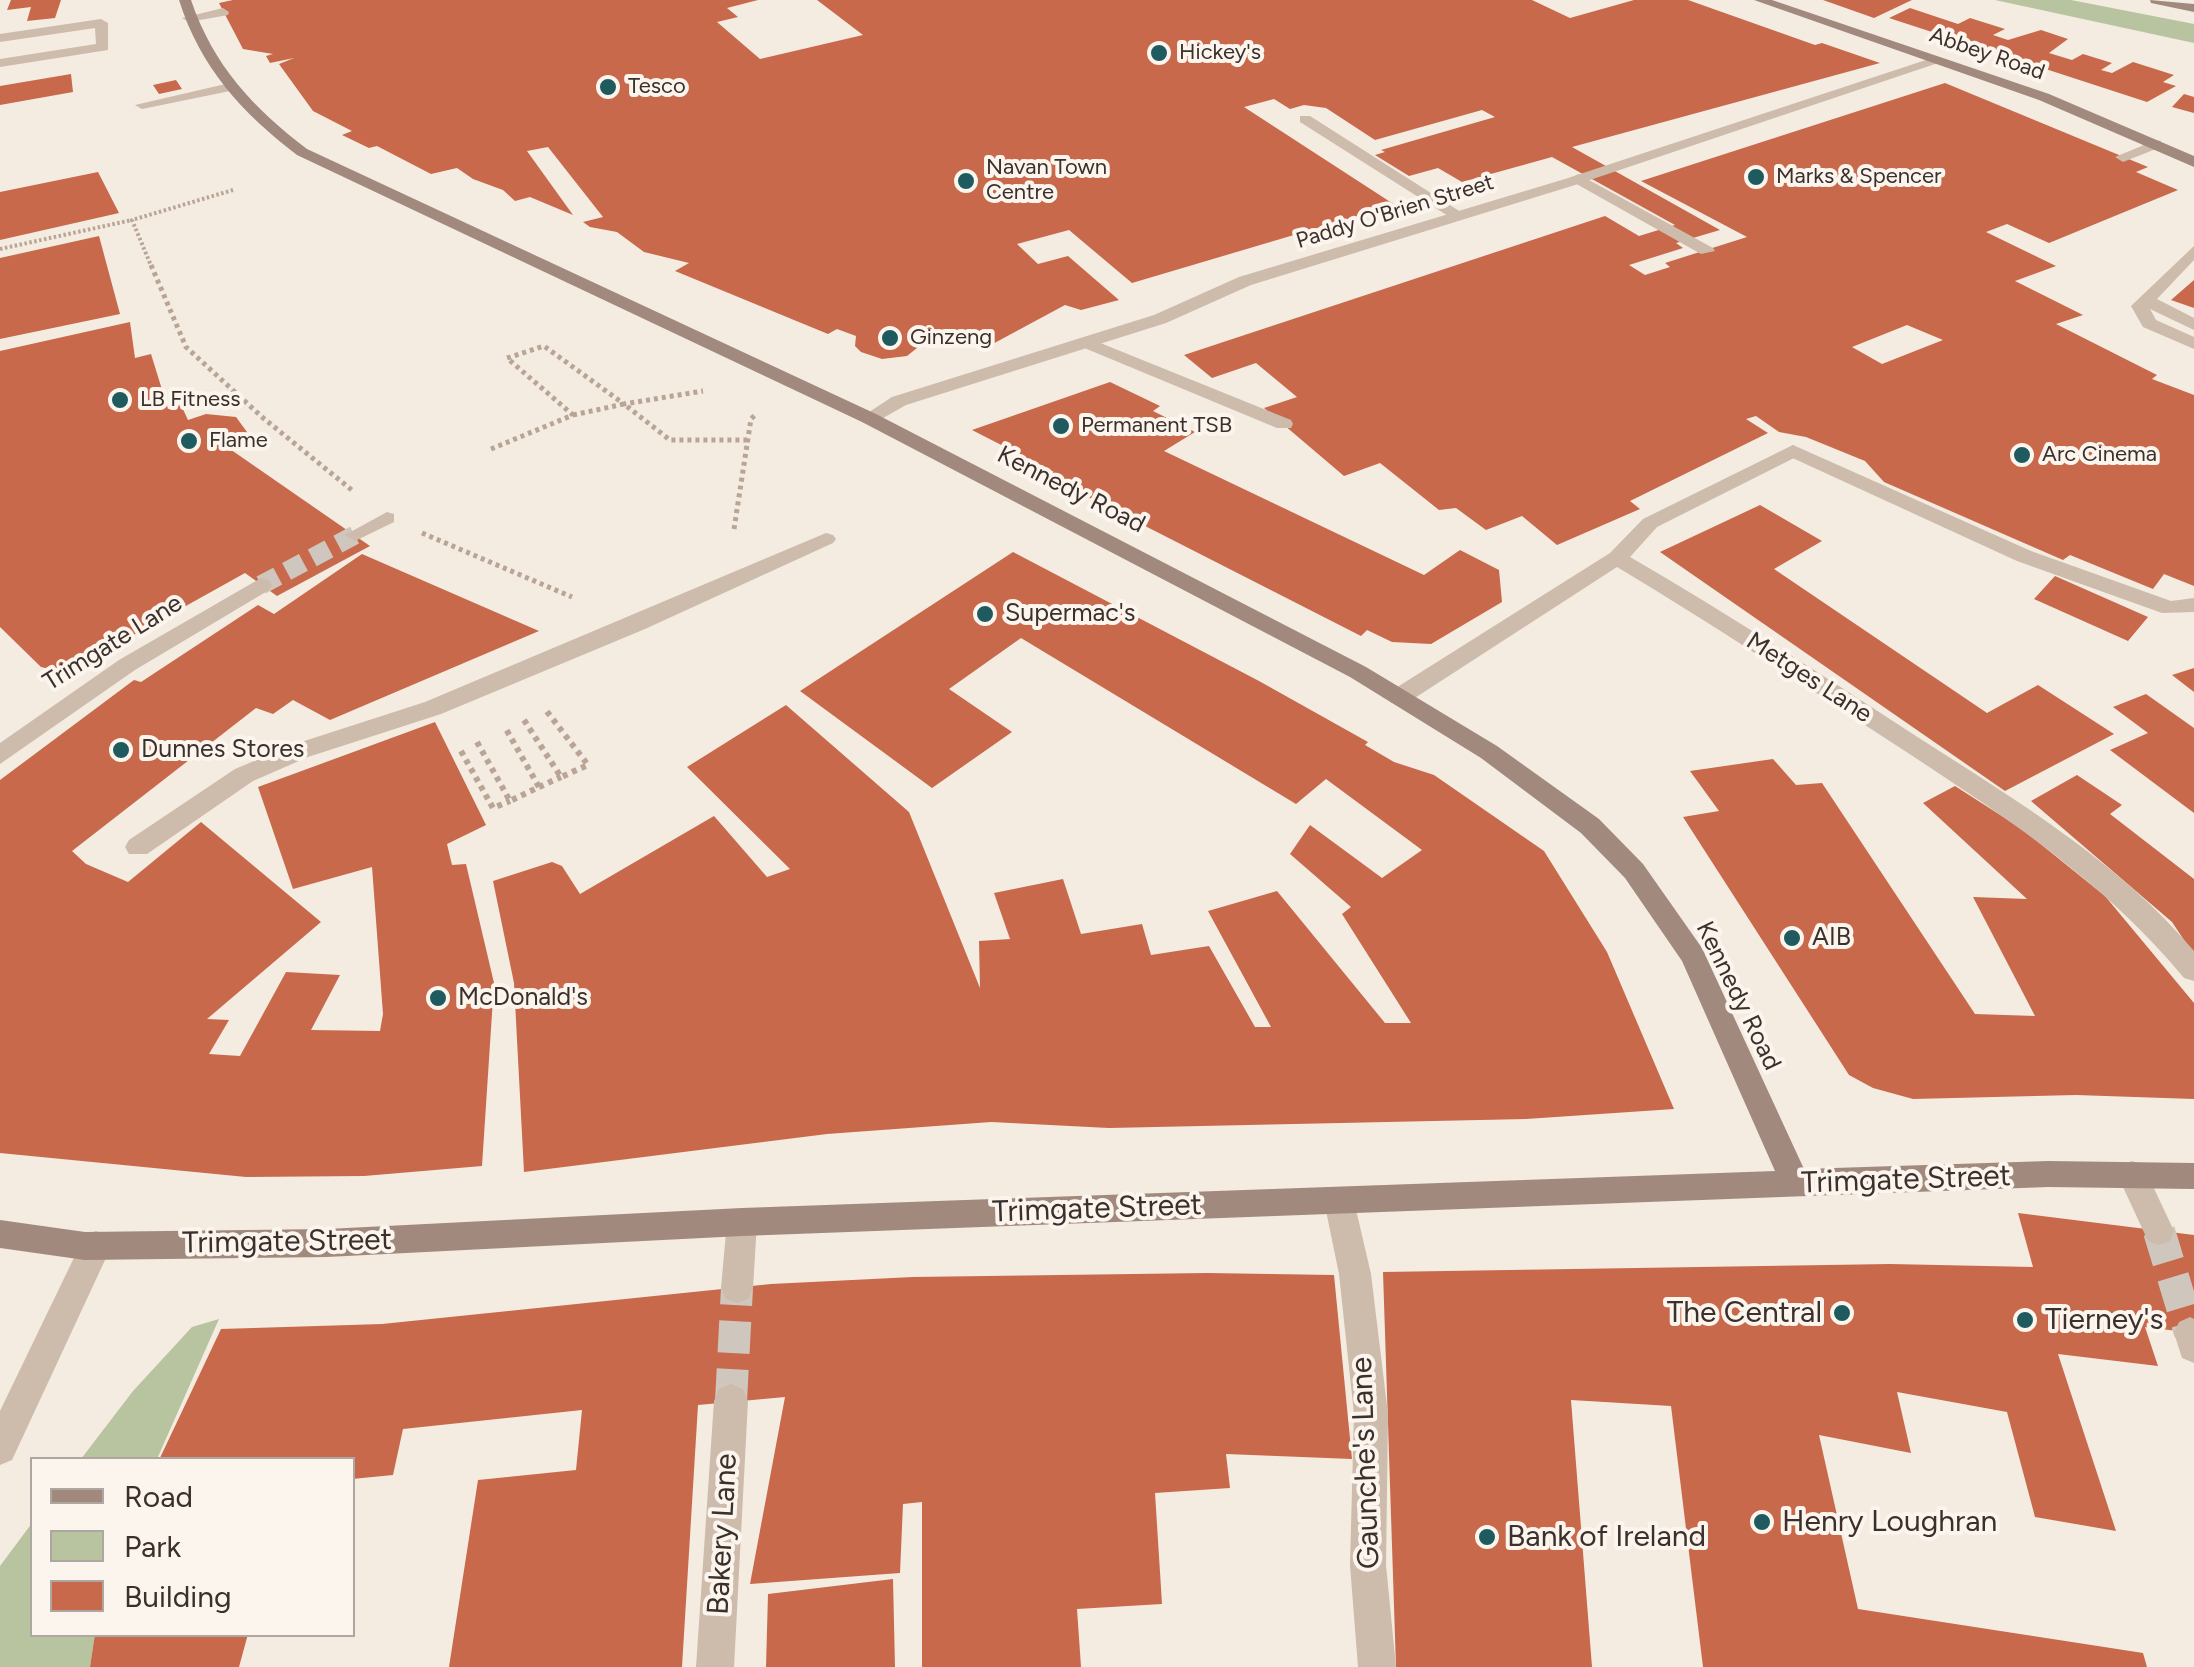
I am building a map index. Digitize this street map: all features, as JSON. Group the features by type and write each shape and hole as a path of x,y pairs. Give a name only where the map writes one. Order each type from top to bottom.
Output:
{"street":[{"name":"Kennedy Road","path":"185,0 208,58 230,87 268,127 302,152 869,418 1142,557 1399,697 1489,752 1576,815 1634,871 1693,956 1796,1185"},
{"name":"Abbey Road","path":"1760,0 2044,97 2194,162"},
{"path":"2156,0 2194,8"},
{"path":"190,18 224,12"},
{"path":"0,38 100,23 103,47 0,63"},
{"name":"Paddy O'Brien Street","path":"869,418 900,401 1160,319 1244,282 1578,179 1940,60"},
{"path":"142,105 230,87"},
{"path":"1304,120 1459,216"},
{"path":"2123,157 2156,144"},
{"path":"1578,179 1707,250"},
{"path":"2194,252 2140,306 2149,323 2194,344"},
{"path":"2146,300 2194,325"},
{"path":"1088,343 1284,424"},
{"path":"1399,697 1616,558 1650,523 1793,450 2024,556 2170,608 2194,605"},
{"path":"355,535 386,518"},
{"path":"138,848 244,774 433,708 637,624 826,539"},
{"name":"Metges Lane","path":"1616,558 1697,604 2019,814 2102,878 2176,946 2194,970"},
{"name":"Trimgate Lane","path":"0,756 46,718 142,653 261,585"},
{"path":"2132,1174 2159,1231"},
{"name":"Trimgate Street","path":"0,1234 96,1244 327,1243 742,1222 2132,1174 2194,1176"},
{"name":"Gaunche's Lane","path":"1340,1201 1355,1274 1370,1414 1368,1564 1378,1667"},
{"path":"737,1288 742,1222"},
{"path":"0,1448 29,1394 96,1244"},
{"name":"Bakery Lane","path":"715,1667 731,1401"}],"path":[{"path":"0,249 132,220 233,190"},
{"path":"132,220 186,347 262,417 386,518 637,624"},
{"path":"572,415 507,358 544,346 670,440 748,440"},
{"path":"724,584 752,418 791,381"},
{"path":"491,449 572,415 624,404 712,389 772,398"},
{"path":"461,751 492,808 588,765 520,672"},
{"path":"540,787 505,727 524,720 561,777"},
{"path":"452,756 476,740 510,801"}],"green space":[{"path":"1995,0 2071,0 2194,24 2194,43"},
{"path":"219,1319 158,1457 83,1457 133,1391 192,1327"},
{"path":"30,1526 30,1637 95,1637 90,1667 0,1667 0,1566"}],"building":[{"path":"11,0 61,0 55,18 27,21 31,7 7,10"},
{"path":"758,0 727,8 738,17 717,22 760,59 863,35 817,0 1532,0 1570,18 1634,0 1688,0 1815,45 1822,43 1880,63 1572,147 1720,230 1676,243 1683,248 1629,265 1645,275 1670,267 1665,263 1747,237 1641,181 1945,83 2148,167 2136,172 2178,190 2049,243 2007,224 1986,232 2056,266 2015,281 2083,315 2056,324 2157,375 2152,379 2194,395 2194,586 2164,574 2153,589 2070,555 2063,560 1884,482 1865,461 1806,437 1779,432 1756,416 1746,419 1768,433 1630,501 1640,509 1557,545 1522,516 1486,530 1456,508 1439,510 1380,463 1344,476 1264,408 1297,397 1256,363 1212,378 1184,355 1605,216 1639,236 1675,225 1552,157 1462,182 1438,168 1409,176 1375,155 1495,117 1482,110 1375,140 1326,108 1304,105 1290,109 1274,99 1244,107 1395,205 1132,283 1069,230 1017,244 1038,264 1068,256 1119,300 1081,310 1065,305 987,347 927,340 907,356 882,359 861,352 855,346 856,336 837,329 828,334 675,271 689,263 644,252 617,232 590,227 583,222 603,217 548,147 527,151 573,215 530,197 515,201 503,190 473,179 457,168 431,174 377,146 369,148 342,135 352,131 313,111 279,64 294,58 270,63 266,56 273,54 243,49 219,3","holes":["1907,325 1943,340 1882,364 1852,347"]},
{"path":"1823,0 1912,0 1874,18"},
{"path":"1910,8 1958,24 1970,18 2005,29 1993,35 2008,40 2041,30 2068,39 2049,53 2072,60 2083,54 2112,63 2101,70 2112,73 2133,62 2174,75 2163,82 2176,86 2147,102 1889,18"},
{"path":"71,74 73,92 0,105 0,86"},
{"path":"176,80 182,89 159,94 153,85"},
{"path":"2184,94 2194,97 2194,113 2172,107"},
{"path":"98,172 119,213 0,240 0,192"},
{"path":"99,236 120,314 0,339 0,258"},
{"path":"2194,280 2194,308 2171,300"},
{"path":"130,322 135,358 151,354 168,409 181,405 188,420 206,414 236,417 247,432 227,447 370,546 277,596 245,573 105,651 54,670 41,667 0,627 0,351"},
{"path":"1110,382 1160,406 1153,411 1195,432 1164,451 1424,575 1460,550 1499,570 1502,602 1431,644 1392,642 1367,630 1361,636 1047,476 1054,472 972,430"},
{"path":"1760,505 1822,541 1774,569 1987,713 2038,685 2114,734 2005,791 1660,552"},
{"path":"1013,552 1259,681 1368,742 1365,745 1394,762 1434,775 1544,851 1607,952 1674,1109 1526,1119 1109,1128 991,1122 827,1134 524,1172 514,983 493,881 552,862 562,866 580,894 714,816 767,877 790,869 687,767 786,705 909,812 980,988 979,941 1010,939 994,893 1063,879 1081,934 1142,924 1151,955 1209,946 1255,1027 1271,1027 1208,911 1277,891 1385,1023 1411,1023 1342,914 1351,907 1290,854 1310,825 1382,878 1422,850 1326,779 1296,804 1021,638 949,689 1012,732 932,788 800,691"},
{"path":"362,554 539,631 330,720 293,700 273,714 256,708 72,851 86,864 128,882 201,822 321,922 207,1019 229,1020 209,1054 240,1056 286,972 340,975 311,1030 380,1031 383,1014 372,867 293,889 258,787 435,722 486,825 447,844 452,865 466,864 494,983 482,1166 364,1176 246,1177 0,1153 0,780 134,680 141,682 258,605 274,614"},
{"path":"2055,576 2148,617 2128,641 2034,599"},
{"path":"2194,668 2194,692 2172,675"},
{"path":"2146,694 2194,728 2194,813 2110,750 2148,733 2113,707"},
{"path":"1773,759 1796,785 1822,783 1975,1014 2035,1016 1973,897 2027,899 1923,803 1955,786 2022,829 2105,896 2194,1003 2194,1099 2076,1095 1913,1099 1873,1088 1849,1075 1683,817 1719,811 1690,771"},
{"path":"2077,775 2122,805 2110,814 2194,879 2194,955 2172,922 2031,801"},
{"path":"2018,1213 2194,1235 2194,1333 2145,1327 2158,1366 2058,1354 2116,1531 2035,1517 2007,1412 1897,1392 1911,1453 1819,1435 1858,1609 2143,1653 2147,1667 1703,1667 1671,1406 1571,1400 1592,1667 1396,1667 1383,1272 1890,1264 2033,1267"},
{"path":"1334,1275 1352,1459 1226,1454 1230,1488 1155,1493 1162,1604 1077,1609 1081,1667 922,1667 922,1502 903,1504 900,1573 750,1584 785,1397 698,1405 682,1667 449,1667 478,1480 576,1470 582,1410 403,1429 393,1475 355,1479 355,1457 160,1457 221,1329 382,1324 771,1284 913,1277"},
{"path":"893,1579 895,1667 766,1667 768,1594"},
{"path":"95,1637 247,1637 239,1667 90,1667"}],"tunnel":[{"path":"261,585 355,535"},
{"path":"2159,1231 2190,1333"},
{"path":"731,1401 737,1288"}],"place":[{"name":"Hickey's","path":"1159,53"},
{"name":"Tesco","path":"608,87"},
{"name":"Marks & Spencer","path":"1756,177"},
{"name":"Navan Town Centre","path":"966,181"},
{"name":"Ginzeng","path":"890,338"},
{"name":"LB Fitness","path":"120,400"},
{"name":"Permanent TSB","path":"1061,426"},
{"name":"Flame","path":"189,441"},
{"name":"Arc Cinema","path":"2022,455"},
{"name":"Supermac's","path":"985,614"},
{"name":"Dunnes Stores","path":"121,750"},
{"name":"AIB","path":"1792,938"},
{"name":"McDonald's","path":"438,998"},
{"name":"The Central","path":"1842,1313"},
{"name":"Tierney's","path":"2025,1320"},
{"name":"Henry Loughran","path":"1762,1522"},
{"name":"Bank of Ireland","path":"1487,1537"}]}
